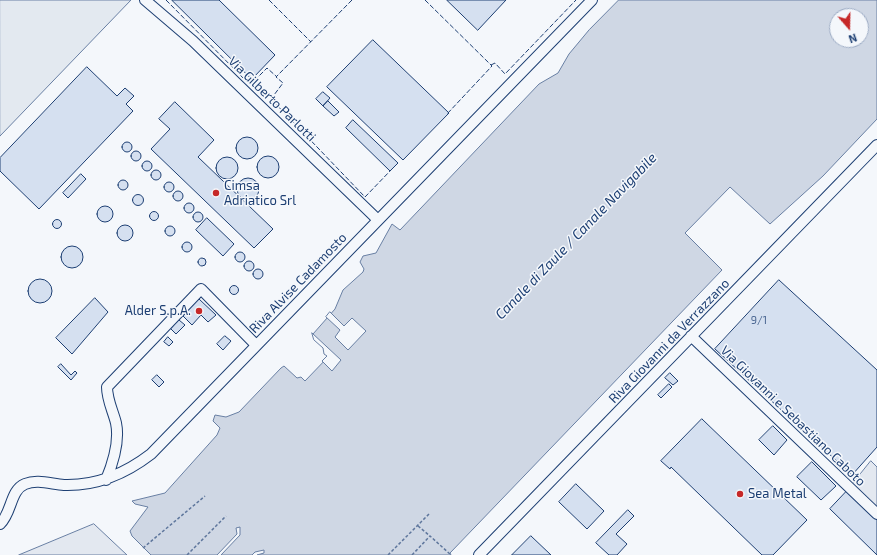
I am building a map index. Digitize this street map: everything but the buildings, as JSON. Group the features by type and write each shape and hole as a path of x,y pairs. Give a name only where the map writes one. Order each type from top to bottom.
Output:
{"street":[{"name":"Via Gilberto Parlotti","path":"146,0 193,40 378,220"},
{"name":"Riva Alvise Cadamosto","path":"0,524 6,518 16,491 24,484 35,482 63,485 106,480 138,464 151,454 592,0"},
{"name":"Riva Giovanni da Verrazzano","path":"479,555 877,145"},
{"path":"106,480 112,466 117,439 116,424 107,394 107,387 201,289 256,345"},
{"name":"Via Giovanni e Sebastiano Caboto","path":"691,336 877,514"}],"path":[{"path":"143,548 205,496"},
{"path":"388,555 429,514"},
{"path":"187,555 226,516"},
{"path":"418,526 451,555"},
{"path":"412,555 430,536"}],"shaded area":[{"path":"0,0 131,0 0,136"},
{"path":"871,461 877,467 877,520 847,491"},
{"path":"94,524 127,555 19,555"}],"water":[{"name":"Canale di Zaule / Canale Navigabile","path":"619,0 877,0 877,119 823,176 770,224 730,187 685,233 722,270 450,553 451,555 257,555 264,553 264,550 255,552 252,555 221,555 240,535 240,527 236,528 237,534 217,555 151,555 132,536 130,531 148,507 135,504 132,501 165,493 217,435 220,428 213,421 215,415 226,417 239,412 281,368 284,366 297,378 301,377 305,381 329,356 313,334 335,309 343,290 363,272 364,269 360,262 363,256 376,253 392,224 400,230 539,84 558,73 569,54 589,30"}],"pier":[{"path":"330,312 344,326 352,318 366,331 348,350 335,337 340,330 326,317"},
{"path":"312,333 341,360 332,371 322,361 327,356 324,354 323,348 314,340"}],"fence":[{"path":"166,0 250,85 267,68 277,77"},
{"path":"269,0 311,42"},
{"path":"352,0 276,77 283,83 271,99 365,197 392,169"},
{"path":"425,0 492,66 447,114"},
{"path":"491,65 495,63 505,74 576,0"}],"place":[{"name":"Cimsa Adriatico Srl","path":"216,193"},
{"name":"Alder S.p.A.","path":"199,311"},
{"name":"Sea Metal","path":"740,494"}]}
